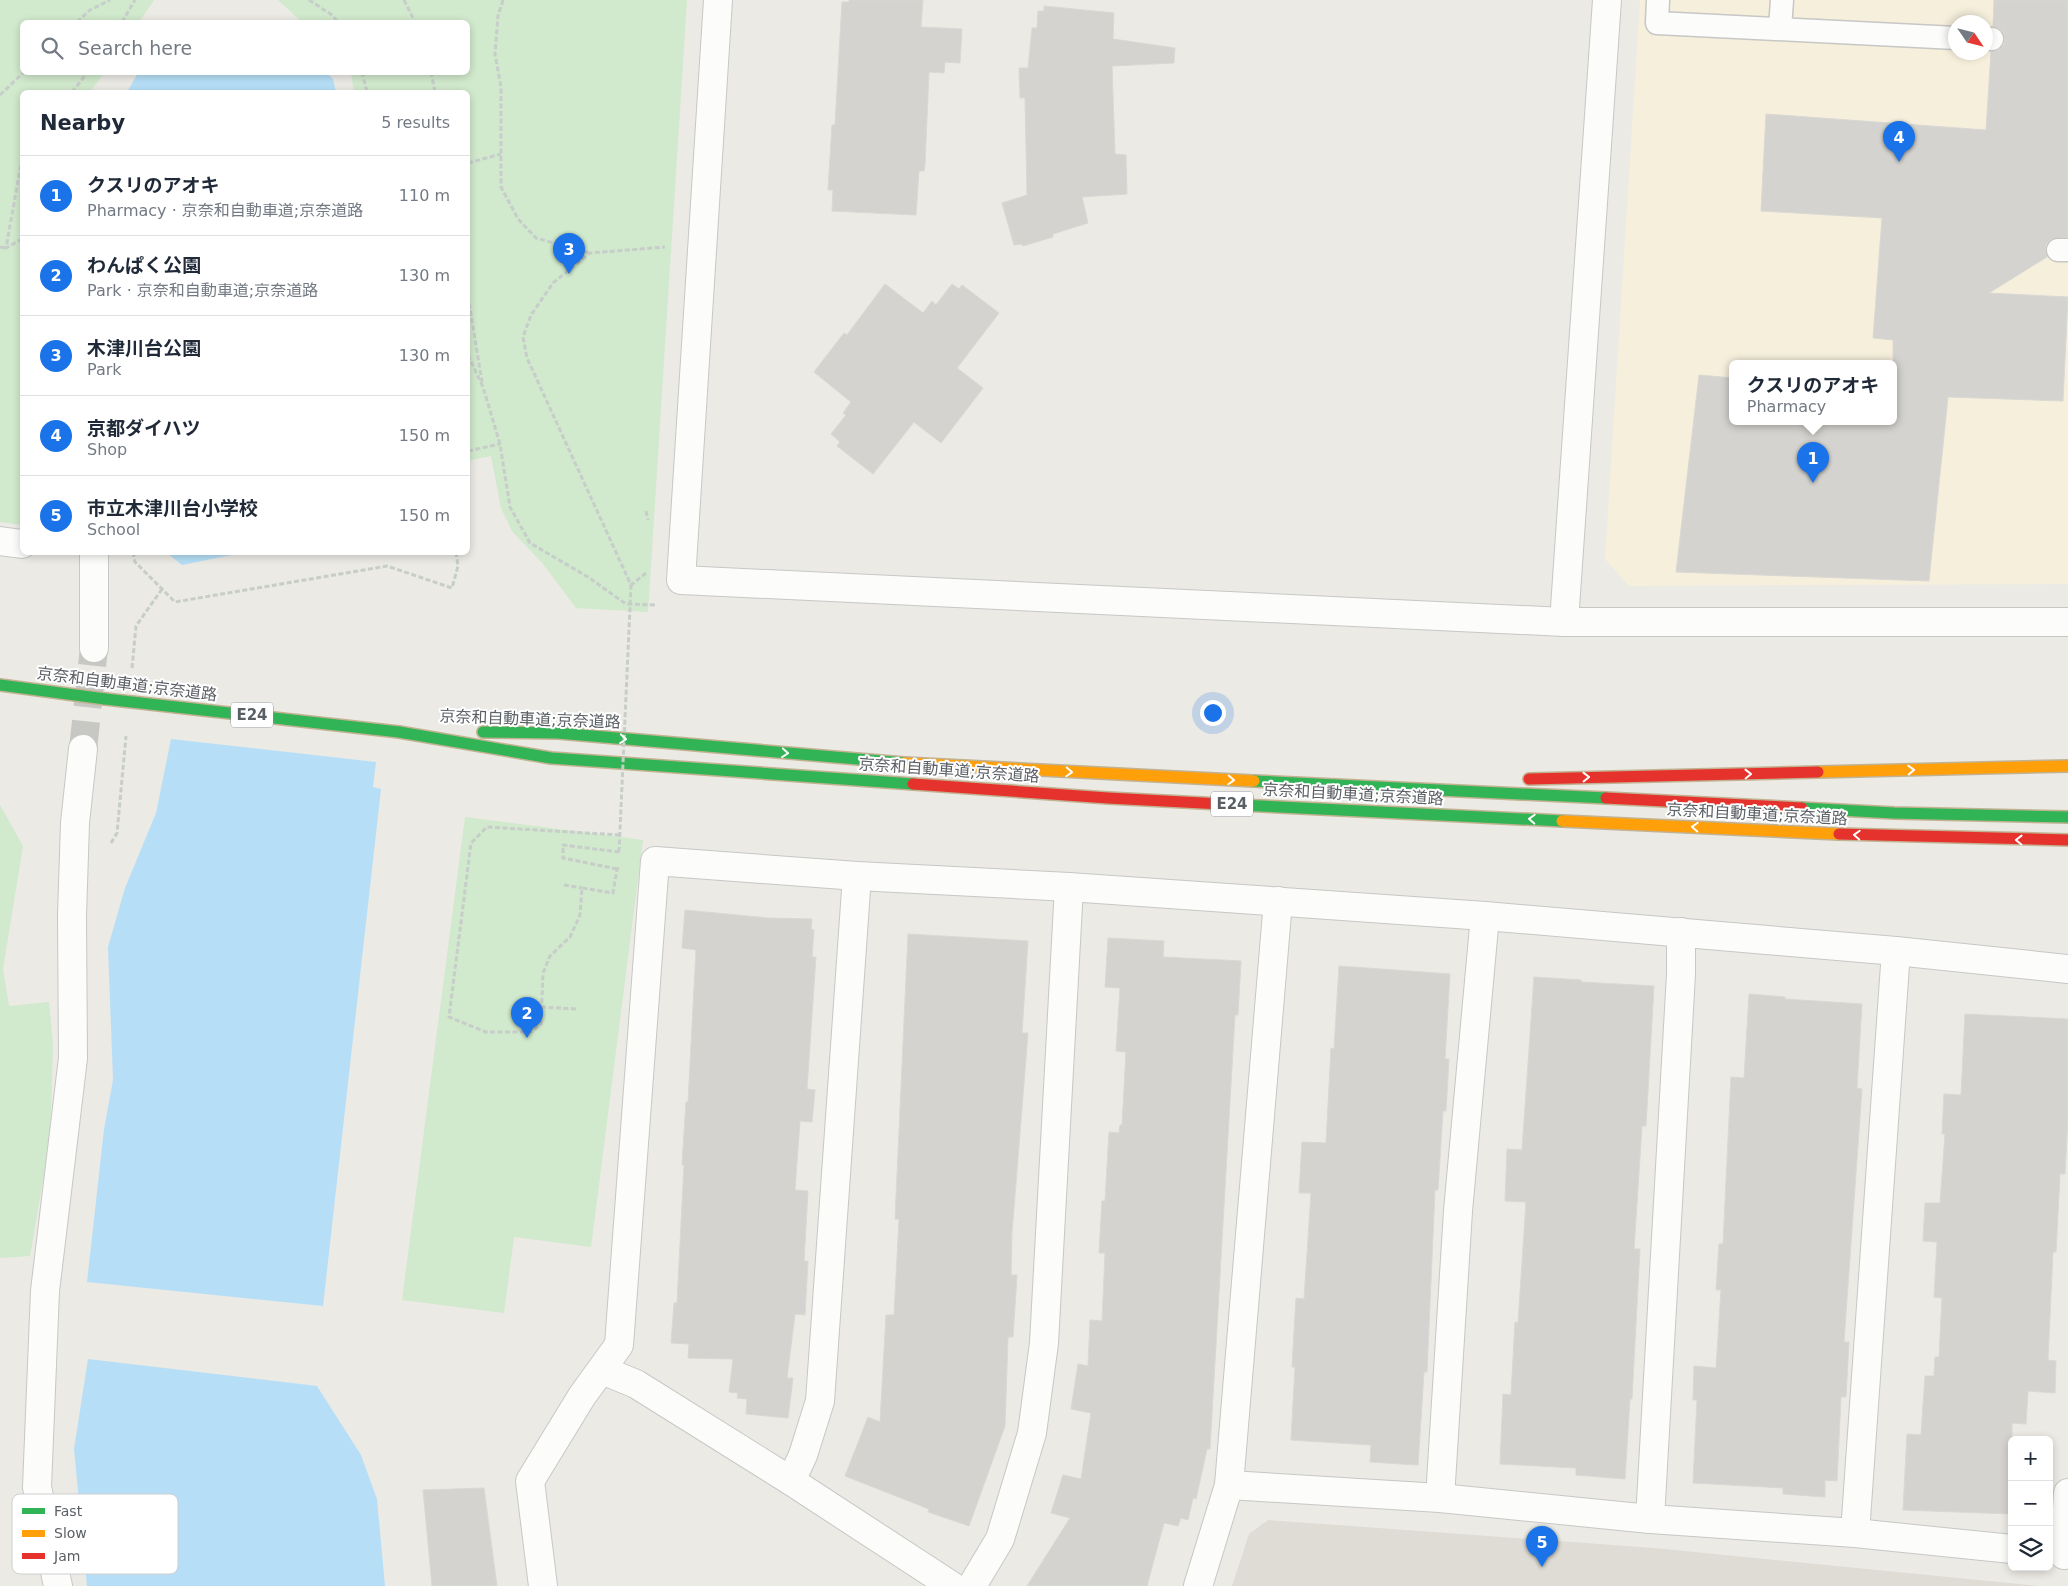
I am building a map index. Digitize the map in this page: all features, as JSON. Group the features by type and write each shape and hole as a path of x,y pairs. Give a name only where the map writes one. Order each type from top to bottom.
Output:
{"highway":[{"name":"京奈和自動車道;京奈道路","path":"0,685 105,699 399,732 551,758 1098,798 1894,837 2068,840"},
{"name":"京奈和自動車道;京奈道路","path":"399,732 558,733 906,763 1894,813 2068,817"},
{"path":"1516,780 2068,766"},
{"path":"1380,788 1496,781"}],"street":[{"path":"718,0 681,580 1564,622 2068,622"},
{"path":"1564,622 1607,0"},
{"path":"0,541 20,544"},
{"path":"94,555 94,648"},
{"path":"38,1494 37,1487 44,1291 73,1058 72,916 75,824 83,749"},
{"path":"543,1586 530,1481 582,1396 619,1345 655,861 856,876 1069,887 1485,916 1896,951 2068,969"},
{"path":"791,1481 803,1455 820,1401 856,876"},
{"path":"972,1586 1000,1540 1032,1433 1044,1343 1069,887"},
{"path":"1198,1586 1229,1485 1278,901"},
{"path":"1440,1498 1458,1211 1485,916"},
{"path":"1650,1519 1682,932"},
{"path":"1855,1533 1896,951"},
{"path":"602,1370 636,1384 791,1481 952,1586"},
{"path":"1229,1485 1440,1498 1650,1519 1855,1533 2008,1549"},
{"path":"2060,1555 2068,1493"}],"lane":[{"path":"1658,0 1657,24 1780,28 1948,38"},
{"path":"1780,28 1782,0"}],"path":[{"path":"80,20 90,10 110,0"},
{"path":"123,20 135,0"},
{"path":"309,0 336,20"},
{"path":"404,0 414,20"},
{"path":"503,0 498,16 495,54 501,87 501,187 518,219 536,238 590,253 665,247"},
{"path":"0,95 21,75"},
{"path":"74,90 86,75"},
{"path":"363,75 366,90"},
{"path":"432,75 435,90"},
{"path":"470,162 501,154"},
{"path":"6,248 20,169"},
{"path":"0,248 6,248 20,240"},
{"path":"590,253 553,284 531,315 523,337 527,358 631,585 619,852 563,845 563,858 617,868 655,861"},
{"path":"470,308 483,387 500,444 510,507 530,543 588,578 626,604 656,606 681,580"},
{"path":"470,360 483,387"},
{"path":"470,451 500,444"},
{"path":"134,555 135,562 175,602 387,566 452,588 458,566 456,555"},
{"path":"132,676 136,626 162,589"},
{"path":"108,849 116,833 126,734"},
{"path":"582,888 580,915 570,937 550,956 543,973 541,1024 531,1032 486,1032 450,1017 471,843 487,827 620,835"},
{"path":"564,884 613,893 617,868"},
{"path":"542,1007 578,1009"}],"shaded area":[{"path":"1640,0 2068,0 2068,584 1629,586 1605,559"},
{"path":"1268,1520 1654,1548 2039,1586 1232,1586 1249,1534"}],"green space":[{"path":"0,0 154,0 140,20 20,20 20,75 103,75 91,90 20,90 20,525 0,522"},
{"path":"278,0 687,0 648,612 576,608 543,564 512,531 501,508 491,456 470,461 470,90 354,90 351,75 470,75 470,20 300,20"},
{"path":"0,805 23,846 3,969 9,1006 49,1002 53,1046 50,1139 30,1256 0,1258"},
{"path":"465,817 643,840 591,1247 514,1237 504,1313 402,1300"}],"water":[{"path":"137,75 329,75 333,79 336,90 128,90"},
{"path":"170,555 231,555 182,565"},
{"path":"171,739 376,762 373,787 381,789 323,1306 87,1282 104,1129 113,1080 108,947 125,888 156,813"},
{"path":"88,1359 317,1386 361,1455 377,1499 385,1586 87,1586 86,1574 178,1574 178,1494 78,1494 74,1449"}],"building":[{"path":"849,0 923,0 921,27 962,29 960,63 945,62 944,73 929,72 925,164 924,171 919,171 916,215 832,211 833,190 828,190 832,125 835,125 842,2 849,2"},
{"path":"1994,0 2068,0 2068,237 2051,239 2046,244 2047,257 1989,293 2068,297 2063,401 1948,397 1929,581 1676,572 1699,375 1729,378 1729,425 1897,425 1897,360 1893,360 1893,340 1873,338 1882,218 1761,211 1766,114 1986,130 1990,60 1993,60 1993,52 1999,50 2004,45 2005,39 2003,32 1993,26"},
{"path":"1044,6 1114,13 1113,39 1175,48 1174,63 1112,66 1115,154 1126,155 1127,194 1082,197 1088,223 1053,234 1053,237 1023,246 1021,244 1014,245 1002,203 1027,195 1025,98 1020,98 1019,68 1028,68 1032,28 1037,28 1038,11 1044,11"},
{"path":"885,284 923,313 932,301 936,305 952,284 959,289 962,285 999,313 957,368 983,388 941,443 914,422 873,474 837,446 840,442 831,434 846,415 843,413 851,402 814,372 844,333 847,335"},
{"path":"685,910 768,918 812,919 811,929 814,930 812,957 816,957 807,1089 815,1090 812,1122 800,1121 795,1190 808,1191 804,1261 808,1261 805,1315 795,1314 787,1378 793,1378 788,1418 746,1414 747,1399 737,1398 738,1393 729,1392 733,1359 688,1358 689,1344 671,1343 674,1303 677,1303 684,1165 682,1165 686,1102 688,1102 696,950 682,948"},
{"path":"908,934 1028,941 1022,1033 1028,1033 1012,1233 1011,1275 1017,1275 1013,1337 1008,1337 1005,1426 969,1526 928,1512 929,1509 845,1476 868,1417 880,1422 886,1315 894,1315 899,1219 895,1219"},
{"path":"1108,938 1164,941 1163,957 1241,961 1238,1015 1235,1015 1210,1449 1207,1449 1196,1499 1193,1498 1188,1520 1181,1518 1178,1526 1164,1523 1147,1586 1027,1586 1070,1518 1051,1513 1063,1475 1081,1479 1091,1413 1071,1409 1078,1364 1088,1366 1090,1320 1102,1321 1105,1253 1099,1253 1102,1201 1105,1201 1109,1132 1119,1133 1120,1125 1122,1125 1126,1052 1116,1051 1120,988 1105,987"},
{"path":"1339,966 1450,974 1445,1059 1449,1059 1446,1111 1443,1111 1438,1190 1435,1190 1427,1372 1424,1372 1418,1465 1370,1462 1371,1445 1291,1440 1295,1367 1292,1367 1296,1298 1304,1299 1311,1193 1299,1193 1302,1142 1326,1143 1331,1048 1334,1049"},
{"path":"1534,977 1654,986 1646,1126 1642,1126 1634,1249 1640,1249 1632,1399 1630,1399 1625,1479 1576,1475 1576,1468 1500,1464 1503,1394 1511,1395 1515,1322 1518,1323 1526,1202 1505,1201 1507,1149 1522,1150"},
{"path":"1749,994 1785,997 1785,999 1862,1004 1857,1088 1862,1089 1844,1342 1849,1342 1846,1397 1841,1397 1837,1481 1825,1480 1825,1497 1783,1494 1783,1488 1693,1483 1697,1400 1693,1400 1694,1366 1716,1368 1721,1290 1716,1290 1719,1244 1723,1244 1731,1077 1744,1078"},
{"path":"1965,1014 2068,1019 2068,1117 2065,1174 2060,1174 2056,1252 2053,1252 2048,1360 2056,1361 2055,1393 2028,1391 2026,1424 2012,1423 2012,1436 2008,1436 2008,1514 1903,1510 1907,1434 1921,1435 1925,1376 1934,1376 1935,1357 1939,1357 1942,1298 1934,1297 1937,1242 1923,1241 1925,1203 1940,1203 1945,1134 1942,1134 1944,1094 1961,1095"},
{"path":"484,1488 497,1586 432,1586 423,1490"}],"tunnel":[{"path":"83,749 94,648"}],"traffic: fast":[{"path":"0,685 105,699"},
{"path":"105,699 399,732"},
{"path":"399,732 551,758 913,784"},
{"path":"483,732 558,733 904,763"},
{"path":"1254,781 1606,798"},
{"path":"1240,805 1562,821"},
{"path":"1802,808 1894,813 2068,817"}],"traffic: slow":[{"path":"904,763 1254,781"},
{"path":"1818,772 2068,766"},
{"path":"1562,821 1839,834"}],"traffic: jam":[{"path":"1529,779 1818,772"},
{"path":"913,784 1240,805"},
{"path":"1606,798 1802,808"},
{"path":"1839,834 2068,840"}],"place":[{"name":"京都ダイハツ","path":"1899,162"},
{"name":"木津川台公園","path":"569,274"},
{"name":"クスリのアオキ","path":"1813,483"},
{"name":"わんぱく公園","path":"527,1038"},
{"name":"市立木津川台小学校","path":"1542,1567"}]}
